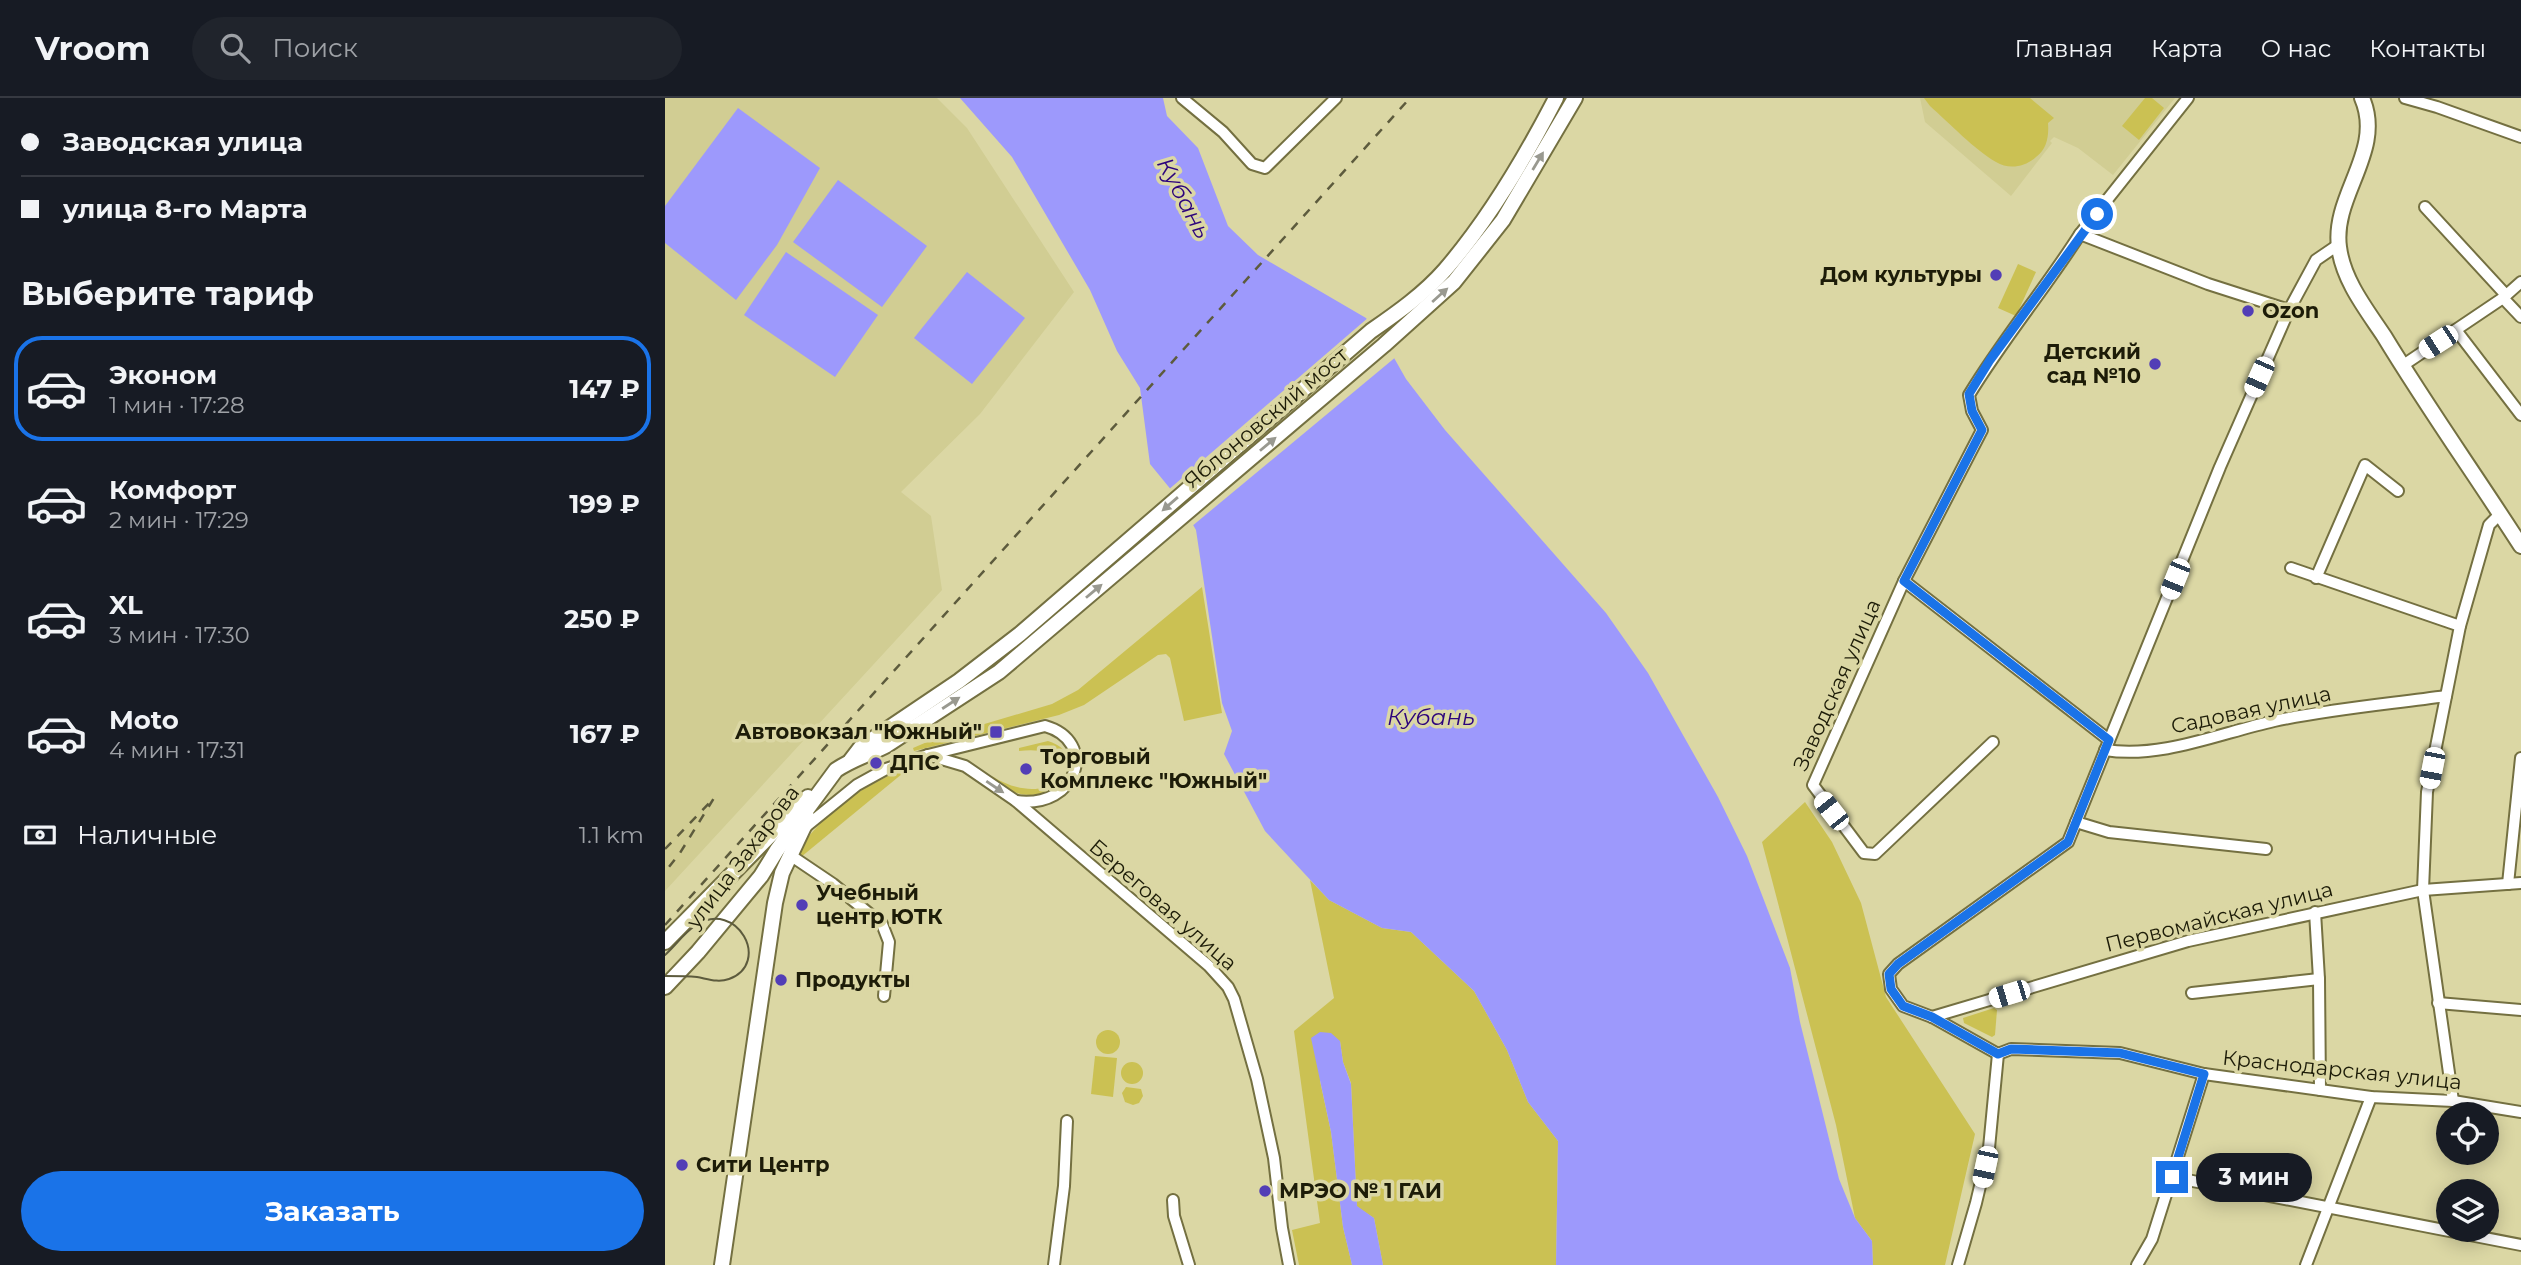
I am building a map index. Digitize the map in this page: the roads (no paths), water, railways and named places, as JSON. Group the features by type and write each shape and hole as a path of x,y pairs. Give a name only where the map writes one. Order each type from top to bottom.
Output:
{"main road":[{"name":"Яблоновский мост","path":"1033,622 1444,271 1490,211 1533,143 1556,98"},
{"name":"Яблоновский мост","path":"1042,635 1384,345 1454,282 1503,220 1575,98"},
{"path":"2363,98 2370,121 2368,139 2340,222 2338,244 2342,261 2353,287 2402,366 2521,546"},
{"name":"улица Захарова","path":"850,761 861,747 958,681 1033,622"},
{"name":"улица Захарова","path":"665,942 743,860 836,770 887,744 999,672 1042,635"},
{"path":"722,1265 783,853 804,828 825,782"},
{"name":"улица Захарова","path":"665,987 783,853 825,782"},
{"path":"758,845 766,844 783,853"},
{"path":"743,860 756,863 761,876"},
{"path":"731,913 761,893 770,895 775,903"}],"street":[{"path":"1182,98 1223,132 1252,164 1265,168 1336,98"},
{"name":"Заводская улица","path":"1993,742 1870,855 1864,853 1814,790 1813,785 1904,581 1982,430 1972,411 1969,394 1990,360 2057,270 2080,234 2188,98"},
{"path":"2405,98 2520,134"},
{"path":"2425,207 2521,317"},
{"path":"2080,234 2208,284 2289,310"},
{"path":"1958,1265 1989,1148 1998,1054 1932,1017 1903,1006 1891,989 1889,974 1898,964 2068,842 2220,467 2289,310 2316,260 2338,244"},
{"path":"2402,366 2504,297 2521,282"},
{"path":"2456,330 2521,415"},
{"path":"2316,578 2365,466 2398,491"},
{"path":"2453,1101 2423,890 2427,792 2460,626 2489,525 2500,514"},
{"path":"2291,568 2460,626"},
{"path":"1904,581 2107,745"},
{"name":"Садовая улица","path":"2107,745 2127,753 2154,750 2277,720 2446,696"},
{"path":"804,828 857,785 886,769 928,755 1045,726 1056,729 1064,735 1076,757 1068,784 1053,798 1040,802 1016,801"},
{"path":"972,771 968,759 973,745"},
{"name":"Береговая улица","path":"928,755 955,762 1016,801 1209,966 1228,987 1251,1057 1275,1158 1282,1228 1289,1265"},
{"path":"2508,884 2521,758"},
{"path":"2075,822 2109,832 2266,849"},
{"path":"783,853 832,884 882,924 889,942 884,996"},
{"name":"Первомайская улица","path":"1932,1017 2188,940 2423,890 2521,883"},
{"path":"2315,912 2319,979 2320,1090"},
{"path":"2192,993 2319,979"},
{"path":"2438,1003 2521,1010"},
{"name":"Краснодарская улица","path":"1998,1054 2011,1049 2120,1053 2204,1074 2371,1097 2453,1101 2521,1112"},
{"path":"2137,1265 2152,1239 2204,1074"},
{"path":"2306,1265 2371,1097"},
{"path":"1054,1265 1064,1186 1067,1121"},
{"path":"2172,1177 2521,1245"},
{"path":"1173,1200 1174,1216 1189,1265"}],"water":[{"name":"Кубань","path":"960,98 1163,98 1167,116 1198,148 1228,226 1258,255 1366,318 1385,342 1406,379 1445,430 1606,613 1648,673 1718,797 1747,856 1790,968 1800,1022 1839,1179 1855,1218 1872,1241 1873,1265 1556,1265 1558,1141 1528,1102 1507,1050 1474,991 1411,932 1382,928 1329,900 1265,831 1224,754 1232,731 1222,703 1196,530 1177,497 1150,464 1140,388 1117,351 1090,290 1012,157"},
{"path":"738,108 820,168 777,245 736,300 665,243 665,206"},
{"path":"838,180 927,246 882,307 793,242"},
{"path":"786,252 878,315 835,377 744,315"},
{"path":"967,272 1025,318 972,384 914,338"},
{"path":"1320,1032 1331,1033 1340,1041 1343,1062 1351,1084 1357,1206 1374,1218 1383,1265 1352,1265 1343,1227 1331,1132 1311,1038"}],"tram line":[{"path":"665,955 692,928 711,919 725,920 736,926 744,936 748,948 748,960 742,971 729,979 717,981 665,976"}],"railway":[{"path":"665,925 1410,98"},
{"path":"665,849 714,798 665,872"}],"place":[{"name":"Дом культуры","path":"1996,275"},
{"name":"Ozon","path":"2248,311"},
{"name":"Детский сад №10","path":"2155,364"},
{"name":"Автовокзал \"Южный\"","path":"996,732"},
{"name":"ДПС","path":"876,763"},
{"name":"Торговый Комплекс \"Южный\"","path":"1026,769"},
{"name":"Учебный центр ЮТК","path":"802,905"},
{"name":"Продукты","path":"781,980"},
{"name":"Сити Центр","path":"682,1165"},
{"name":"МРЭО № 1 ГАИ","path":"1265,1191"}]}
